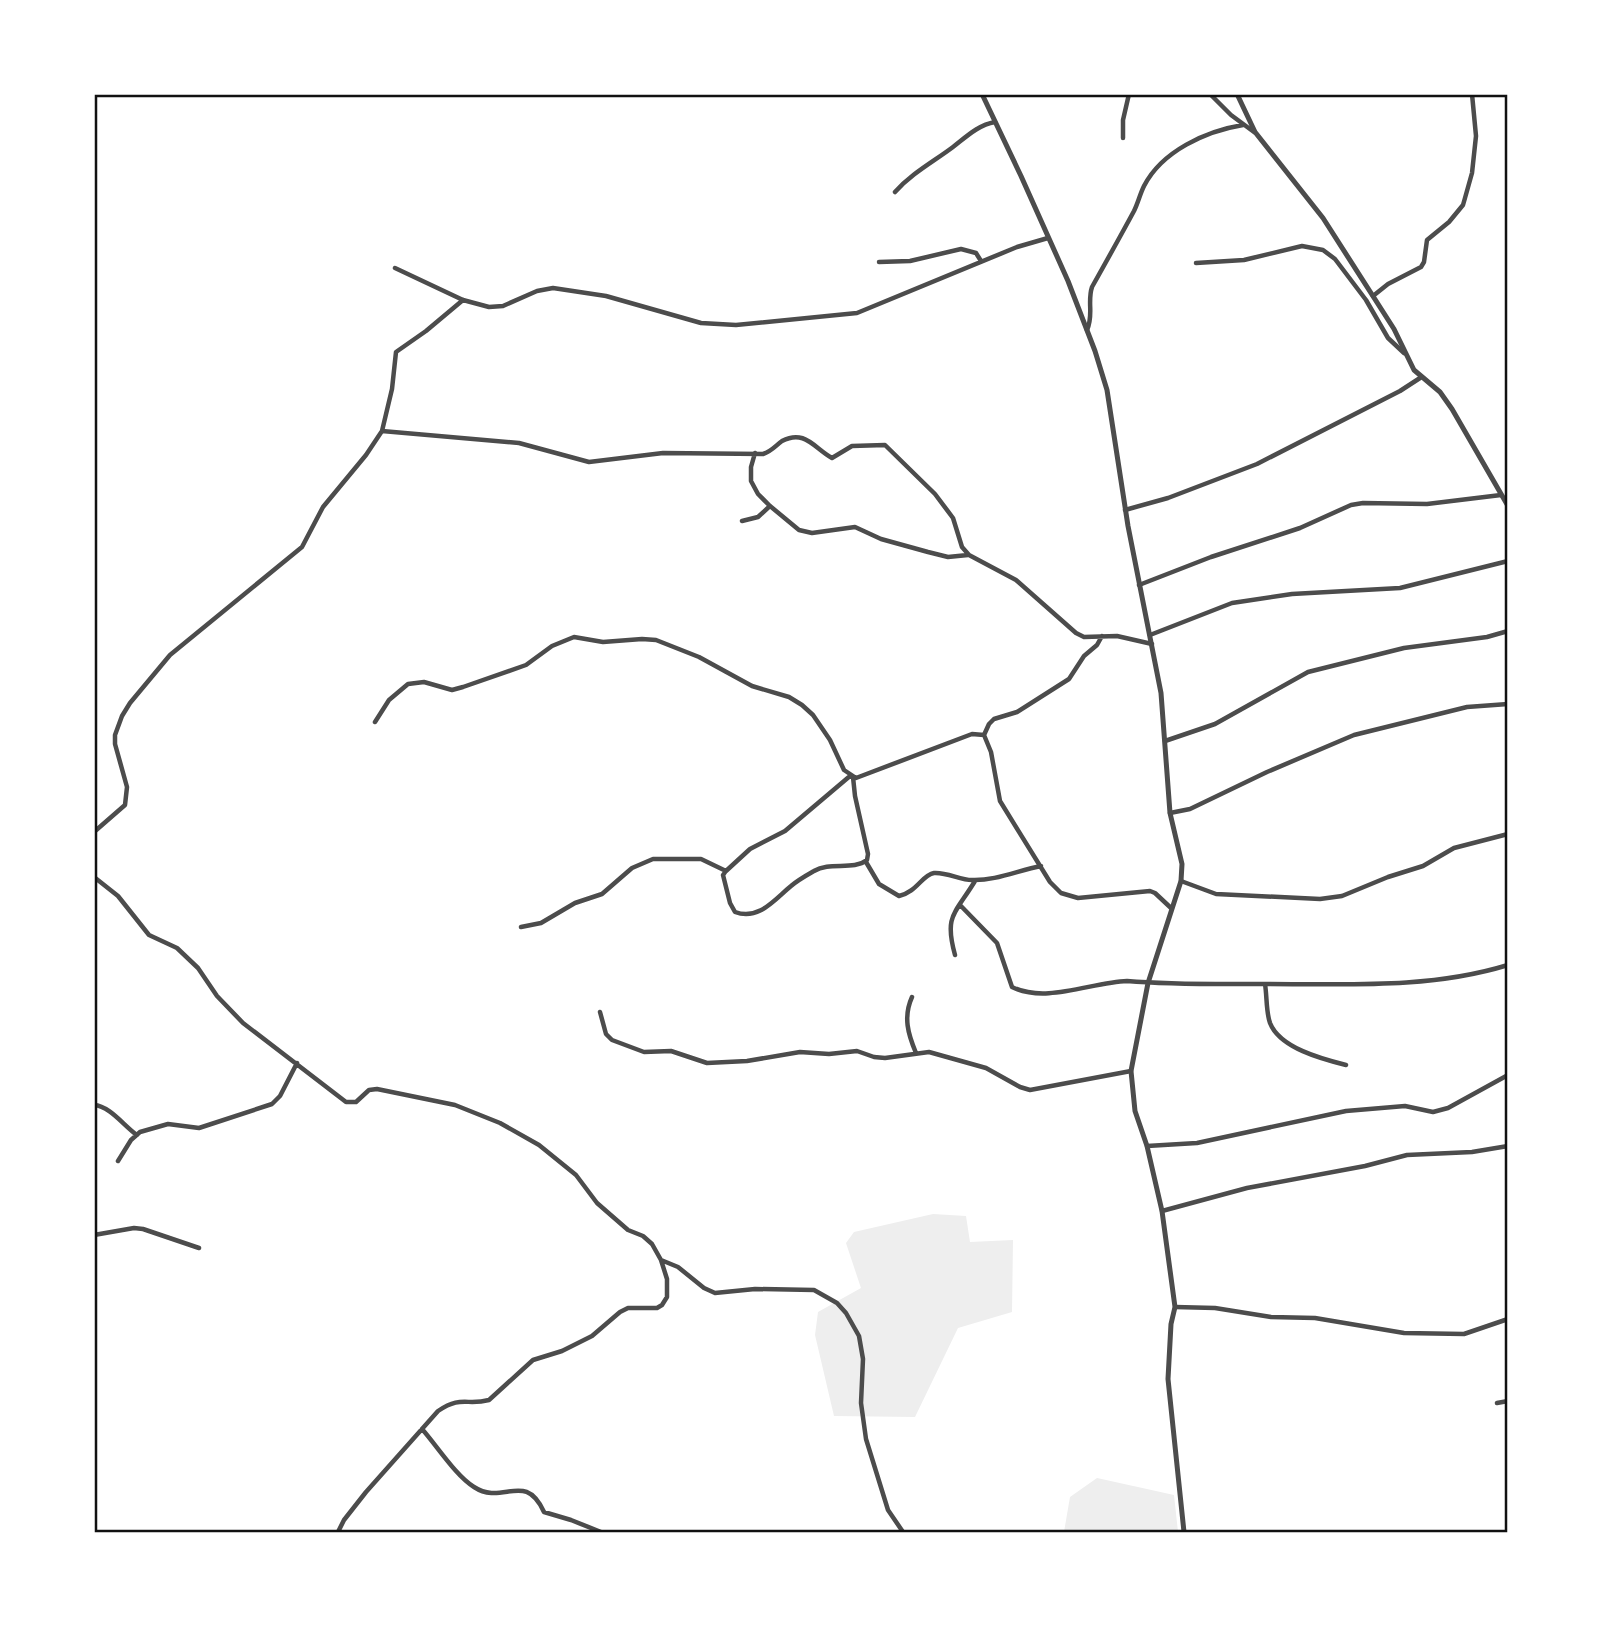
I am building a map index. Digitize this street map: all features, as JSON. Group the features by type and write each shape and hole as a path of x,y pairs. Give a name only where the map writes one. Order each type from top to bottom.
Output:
{"street":[{"path":"982,94 1087,330 1107,390 1125,510 1161,693 1170,813 1182,863 1181,881 1148,983 1131,1071 1135,1111 1147,1146 1162,1211 1175,1307 1171,1324 1168,1379 1184,1532"},
{"path":"1123,138 1123,120 1129,94"},
{"path":"1210,94 1243,125 1255,132"},
{"path":"1237,94 1255,132 1323,218 1394,329 1404,353 1420,378 1440,392 1452,410 1507,506"},
{"path":"1373,296 1388,284 1421,267 1427,240 1449,222 1463,205 1472,173 1476,136 1472,94"},
{"path":"895,192 908,178 964,137 995,122"},
{"path":"1087,330 1092,320 1089,295 1091,287 1138,204 1144,186 1156,170 1190,142 1228,127 1243,125"},
{"path":"395,268 463,300 489,307 503,306 537,291 568,289 606,296 701,323 736,325 857,313 981,261 1032,241 1048,238"},
{"path":"1196,263 1244,260 1292,247 1310,246 1323,250 1335,259 1366,300 1388,338 1404,353"},
{"path":"879,262 909,261 961,249 976,253 981,261"},
{"path":"94,832 125,805 127,787 115,744 115,734 130,703 170,655 302,547 323,507 382,431 393,389 396,352 463,300"},
{"path":"1125,510 1178,495 1258,464 1400,391 1420,378"},
{"path":"382,431 519,443 589,462 663,453 768,453 783,441 798,437 808,439 832,458 852,446 885,445 935,494 953,518 962,547 969,555 1016,580 1083,637 1117,636 1152,644"},
{"path":"755,453 751,481 758,494 784,520 807,533 855,527 881,539 948,557 969,555"},
{"path":"1139,585 1211,557 1281,535 1351,505 1427,504 1501,495"},
{"path":"742,521 758,517 770,506"},
{"path":"1150,635 1232,603 1292,594 1400,588 1507,561"},
{"path":"1165,741 1216,724 1308,672 1404,648 1488,637 1507,631"},
{"path":"1102,636 1097,645 1084,656 1069,679 1017,712 994,719 989,724 984,735 991,752 1000,801 1060,894 1068,897 1150,891 1171,908"},
{"path":"375,723 389,700 408,684 424,682 452,690 463,687 526,665 552,646 574,637 603,642 656,640 699,657 752,686 789,697 803,705 821,726 844,770 856,778 972,734 984,735"},
{"path":"1170,813 1190,809 1354,735 1467,707 1507,704"},
{"path":"852,776 869,854 866,862 871,875 879,884 899,896 908,894 933,873 975,880 1041,866"},
{"path":"852,776 785,831 750,849 723,875 733,910 747,914 758,912 794,883 822,867 866,862"},
{"path":"1181,881 1216,894 1320,899 1342,896 1423,866 1454,848 1507,834"},
{"path":"521,927 541,922 582,900 602,894 632,868 653,859 701,859 726,870"},
{"path":"94,877 118,896 149,935 177,948 198,968 217,996 243,1023 346,1102 356,1102 369,1090 377,1089 455,1105 499,1123 539,1145 576,1175 597,1203 628,1230 653,1244 661,1260 667,1279 667,1297 662,1305 657,1308 628,1308 620,1312 592,1336 562,1351 533,1360 489,1400 465,1400 449,1404 422,1429 351,1510 338,1532"},
{"path":"955,956 949,934 950,923 975,880"},
{"path":"960,905 996,943 1007,978 1012,987 1018,990 1056,993 1108,981 1265,984 1430,982 1475,975 1507,965"},
{"path":"1265,984 1270,1023 1277,1033 1318,1059 1346,1065"},
{"path":"912,997 907,1009 906,1023 916,1053"},
{"path":"600,1012 606,1034 612,1040 635,1050 671,1051 707,1063 747,1062 800,1052 829,1054 857,1051 885,1058 916,1053 939,1054 986,1068 1030,1090 1131,1071"},
{"path":"117,1161 136,1135 156,1126 168,1124 199,1128 265,1108 280,1096 297,1063"},
{"path":"1147,1146 1198,1143 1346,1111 1405,1106 1433,1112 1448,1108 1507,1075"},
{"path":"94,1105 101,1105 108,1110 136,1135"},
{"path":"1162,1211 1247,1188 1365,1166 1407,1155 1472,1152 1507,1146"},
{"path":"94,1235 143,1229 199,1248"},
{"path":"661,1260 678,1266 704,1289 715,1293 755,1289 814,1290 837,1303 859,1336 863,1359 861,1403 866,1439 888,1510 903,1532"},
{"path":"1175,1307 1215,1308 1271,1317 1315,1318 1404,1333 1464,1334 1507,1319"},
{"path":"1497,1403 1507,1401"},
{"path":"422,1429 472,1486 486,1493 521,1489 528,1491 536,1496 544,1512 601,1532"}],"shaded area":[{"path":"933,1214 966,1216 970,1242 1013,1240 1012,1312 958,1328 915,1417 834,1416 815,1335 818,1312 861,1288 846,1243 854,1232"},
{"path":"1097,1478 1174,1495 1178,1532 1064,1532 1070,1497"}]}
